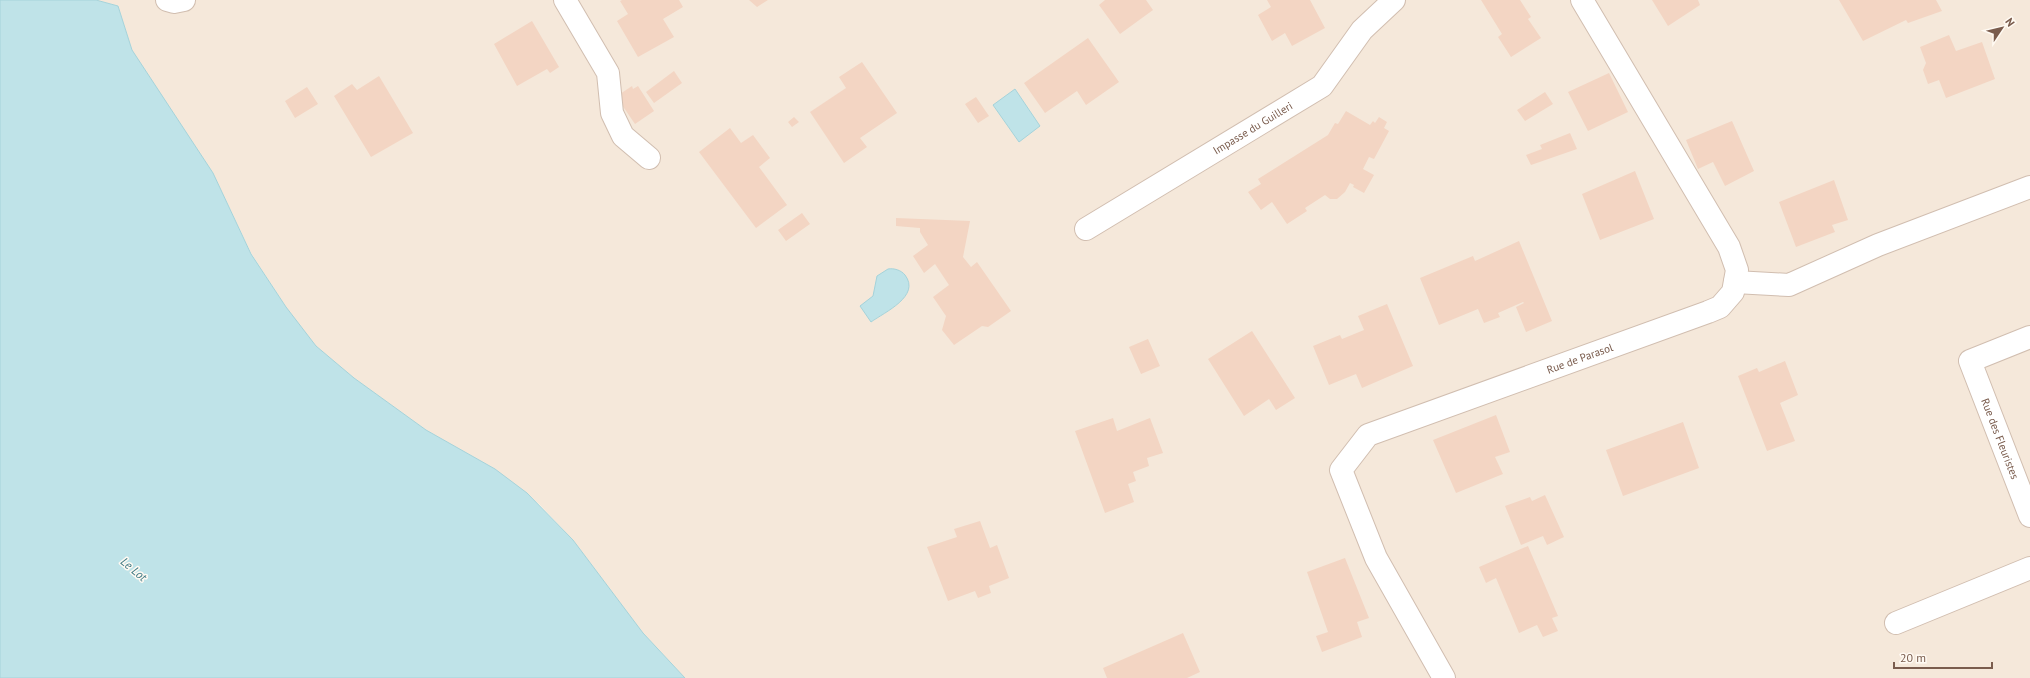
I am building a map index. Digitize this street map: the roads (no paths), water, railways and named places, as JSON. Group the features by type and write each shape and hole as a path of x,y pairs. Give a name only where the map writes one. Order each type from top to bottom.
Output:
{"street":[{"path":"167,0 174,2 184,0"},
{"path":"565,0 608,73 612,113 623,136 650,158"},
{"name":"Impasse du Guilleri","path":"1086,229 1322,86 1362,30 1394,0"},
{"name":"Rue de Parasol","path":"1444,678 1376,558 1340,470 1368,435 1708,312 1720,307 1733,292 1737,270 1729,247 1582,0"},
{"path":"1735,282 1789,285 1878,244 2030,188"},
{"name":"Rue des Fleuristes","path":"2030,337 1970,361 2030,516"},
{"path":"1896,623 2030,568"}],"water":[{"name":"Le Lot","path":"0,0 96,0 118,6 132,50 213,173 251,254 286,307 316,346 354,378 426,430 495,469 527,493 573,540 643,633 685,678 0,678"},
{"path":"1015,89 1040,126 1019,142 993,105"},
{"path":"888,269 897,270 905,275 909,283 908,290 899,303 871,322 860,306 873,296 877,276"}]}
